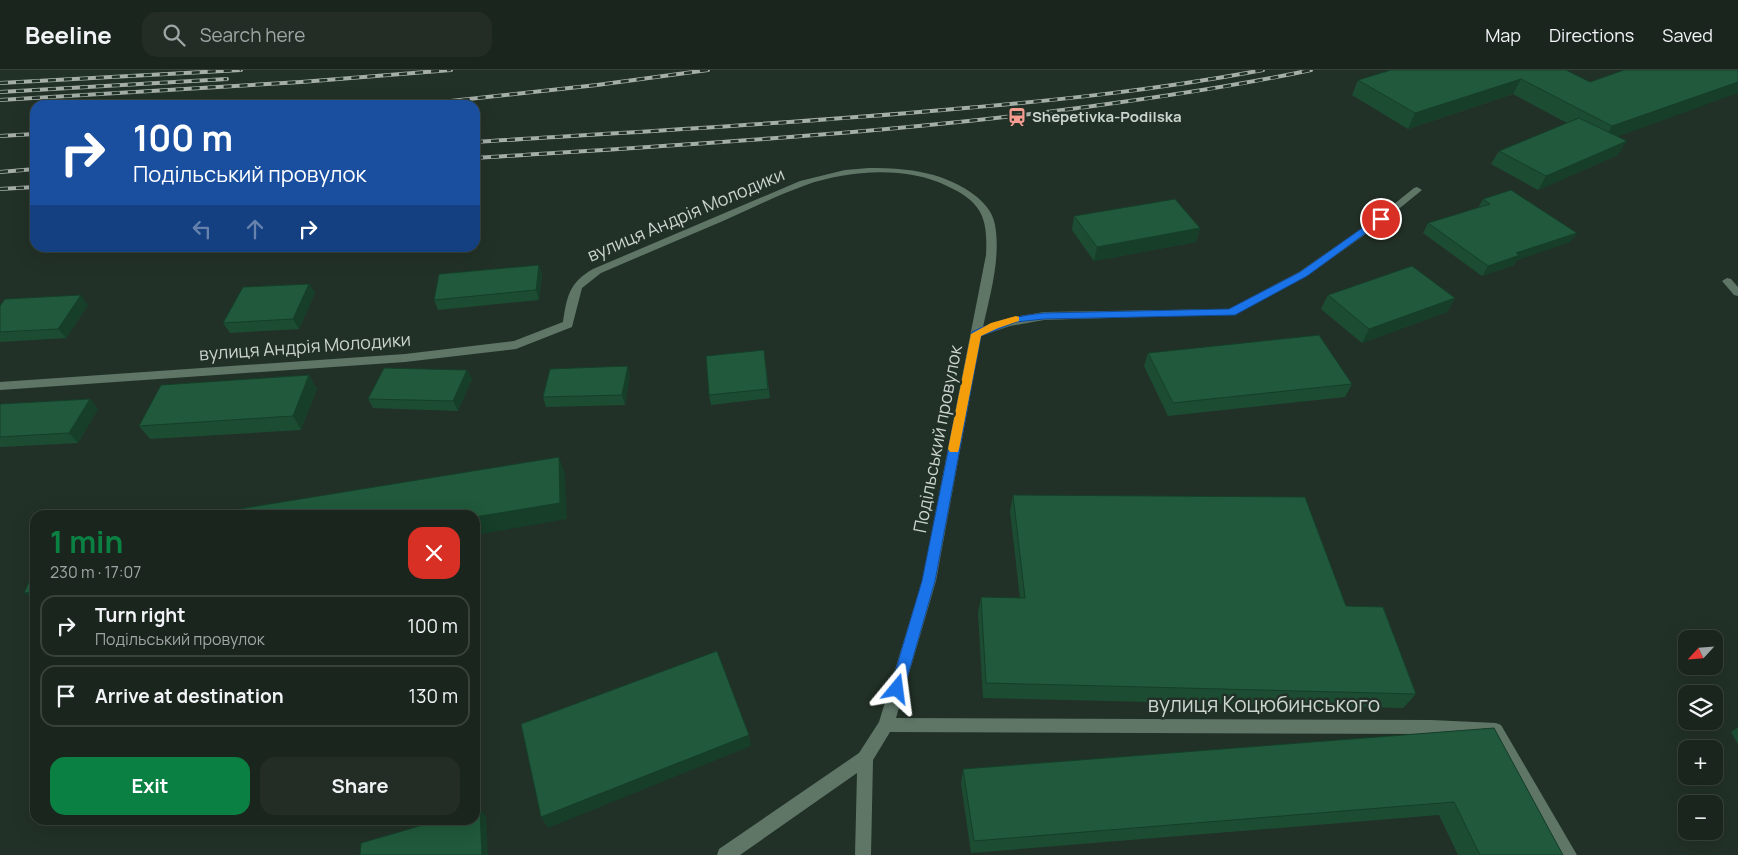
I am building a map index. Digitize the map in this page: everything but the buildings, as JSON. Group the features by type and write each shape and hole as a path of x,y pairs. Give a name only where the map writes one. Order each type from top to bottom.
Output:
{"street":[{"name":"вулиця Андрія Молодики","path":"0,386 405,358 516,345 568,324 576,287 584,278 597,271 803,183 828,174 877,169 904,172 954,184 972,196 987,213 991,231 990,259 976,334"},
{"name":"Подільський провулок","path":"725,855 865,758 886,725 928,581 976,334 995,325 1015,319 1044,316 1231,312 1304,274 1381,219 1417,190"},
{"path":"1733,282 1738,293"},
{"name":"вулиця Коцюбинського","path":"886,725 1431,727 1496,730 1569,855"},
{"path":"864,855 865,758"}],"railway":[{"path":"0,83 241,70"},
{"path":"0,100 301,82 451,70"},
{"path":"460,100 597,85 708,70"},
{"path":"480,142 768,124 983,107 1144,89 1263,70"},
{"path":"480,158 781,138 934,125 1142,99 1227,86 1311,70"},
{"path":"0,92 227,79"},
{"path":"0,136 30,134"},
{"path":"0,172 30,169"},
{"path":"0,189 30,187"}],"slow traffic":[{"path":"954,449 976,334 995,325 1016,319"}],"place":[{"name":"Shepetivka-Podilska","path":"1017,117"}],"route":[{"path":"897,689 928,581 976,334 995,325 1015,319 1044,316 1231,312 1304,274 1381,219"}]}
